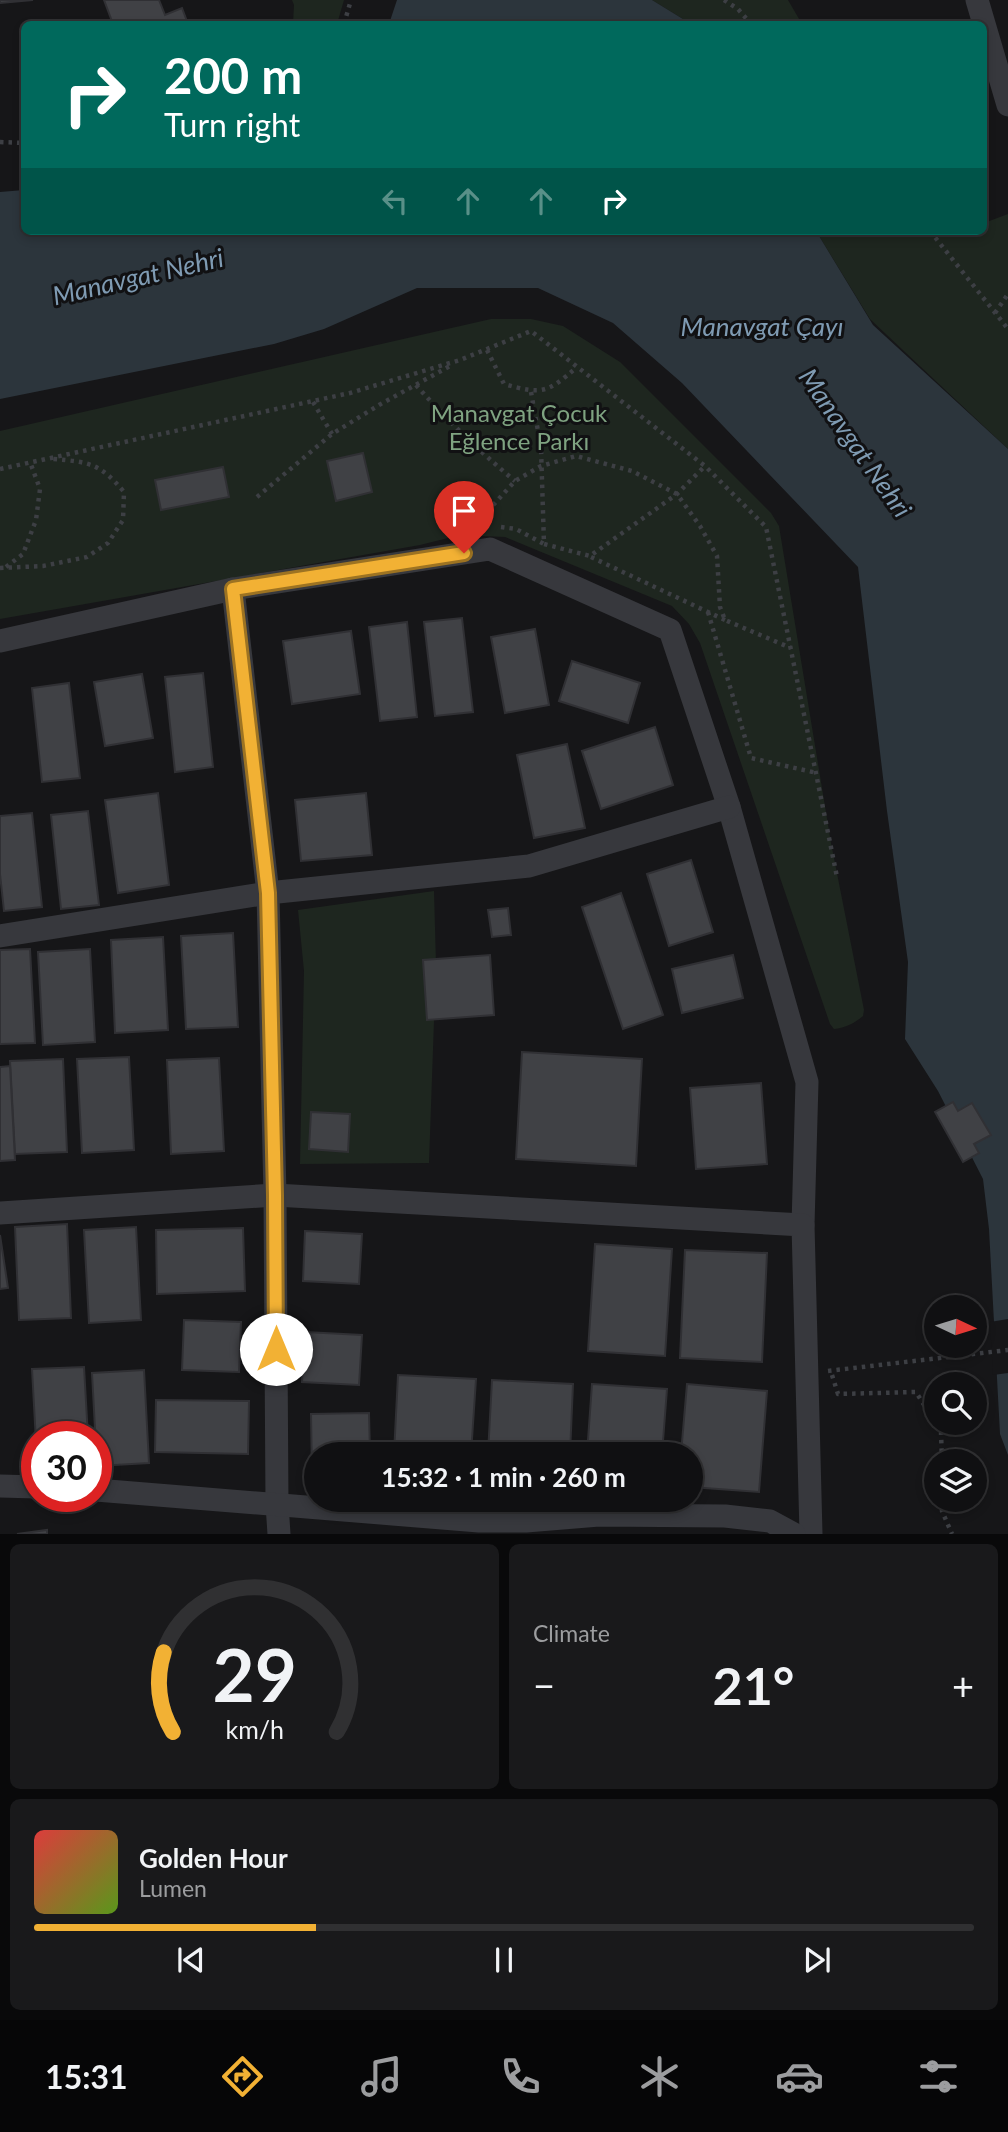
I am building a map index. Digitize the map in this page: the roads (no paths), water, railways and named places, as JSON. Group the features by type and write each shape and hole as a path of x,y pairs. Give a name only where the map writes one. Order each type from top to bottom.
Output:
{"street":[{"path":"977,0 983,21"},
{"path":"987,34 1008,105"},
{"path":"0,641 233,589 489,549 670,630 729,807 807,1082 803,1225 811,1534"},
{"path":"233,589 268,893 275,1195 276,1504 279,1534"},
{"path":"0,936 268,893 530,866 729,807"},
{"path":"0,1213 275,1195 803,1225"},
{"path":"0,1486 21,1487"},
{"path":"112,1491 480,1521 526,1521 559,1526 599,1515 725,1516 770,1521 794,1534"}],"water":[{"path":"397,0 652,0 686,21 390,21"},
{"name":"Manavgat Çayı","path":"21,190 21,235 818,235 873,325 1008,449 1008,1455 1000,1434 989,1229 983,1179 938,1091 905,1039 908,962 858,567 682,383 613,323 538,288 417,288 324,329 274,344 0,399 0,192"}],"water label":[{"name":"Manavgat Nehri","path":"138,277"},
{"name":"Manavgat Nehri","path":"855,443"}],"park label":[{"name":"Manavgat Çocuk Eğlence Parkı","path":"519,428"}]}
